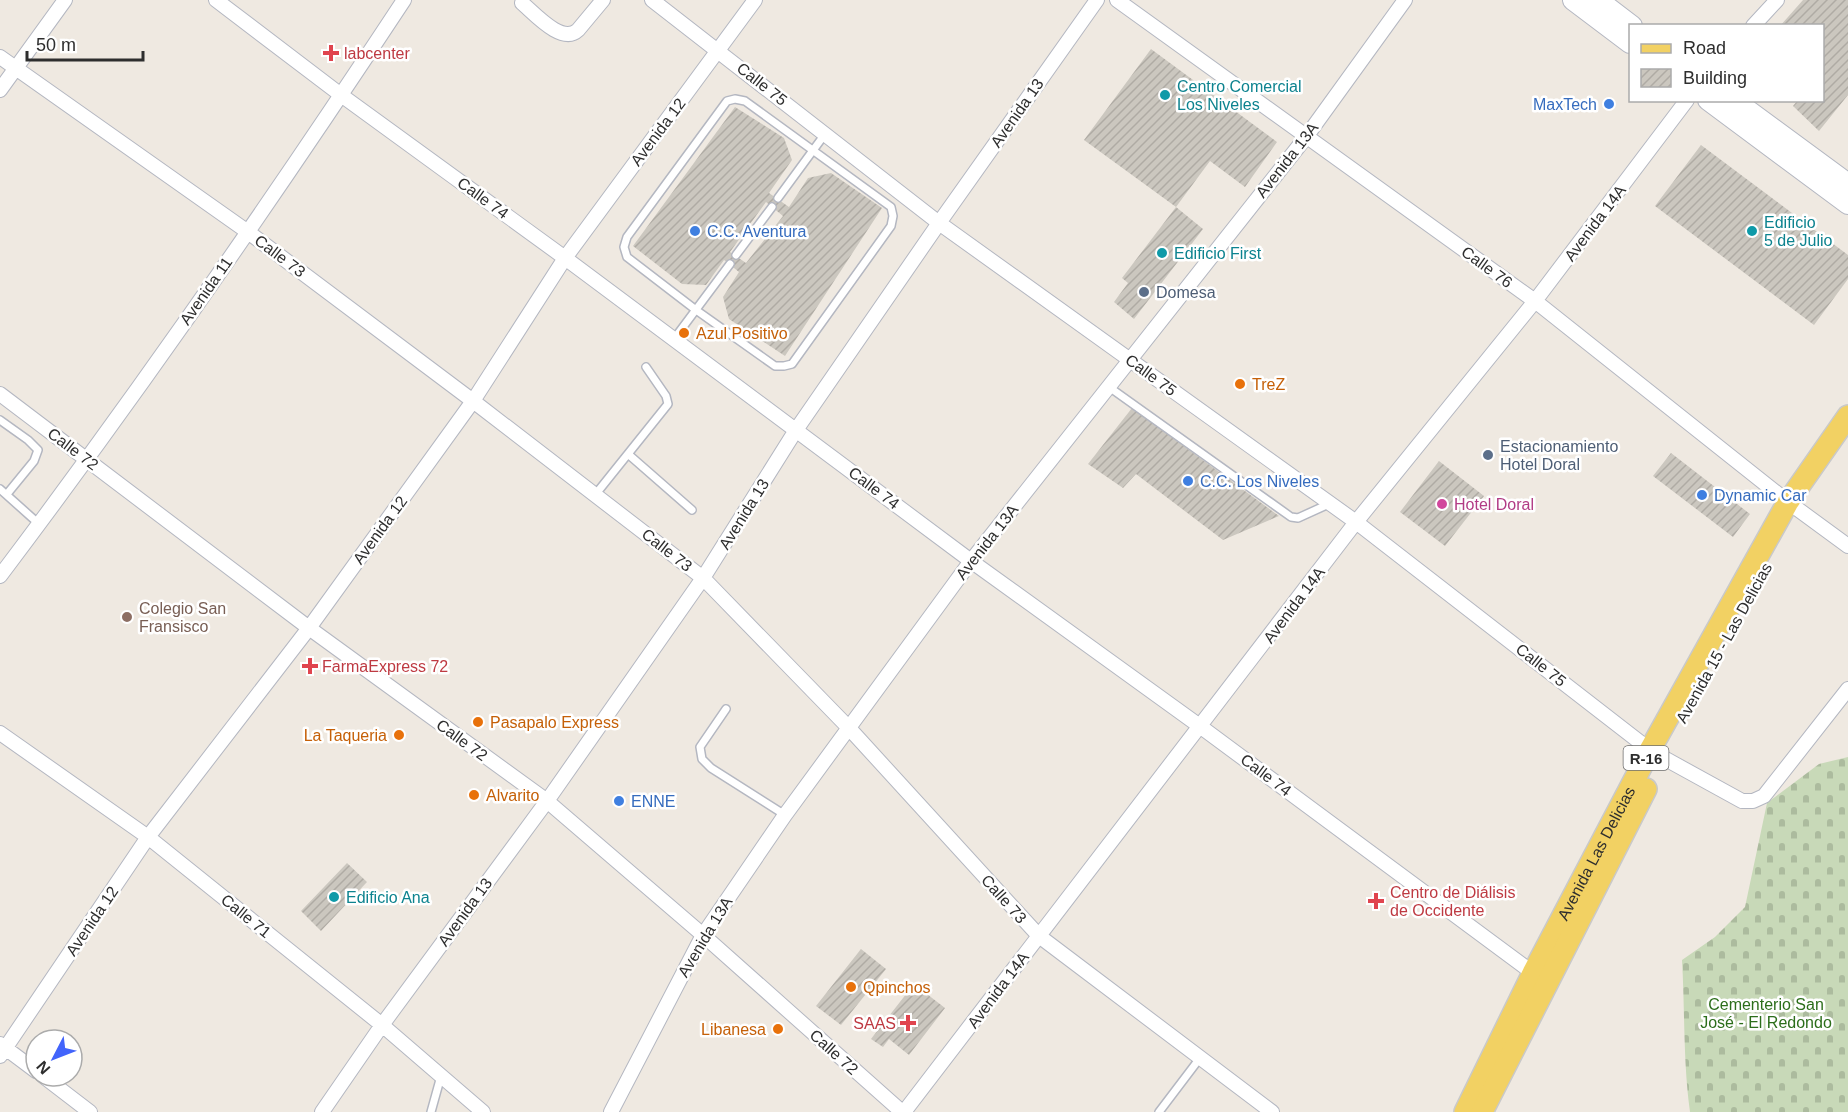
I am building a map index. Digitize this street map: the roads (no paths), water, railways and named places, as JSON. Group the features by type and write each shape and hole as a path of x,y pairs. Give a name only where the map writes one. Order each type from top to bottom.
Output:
{"main road":[{"path":"1573,0 1629,42"},
{"path":"1598,0 1629,24"},
{"path":"1711,102 1848,204"},
{"path":"1737,102 1848,184"},
{"name":"Avenida Las Delicias","path":"1465,1112 1533,973 1793,505 1848,416"},
{"name":"R-16","path":"1793,505 1848,439"},
{"name":"R-16","path":"1482,1112 1656,753"}],"street":[{"path":"0,90 64,0"},
{"name":"Calle 74","path":"216,0 341,95 1533,973"},
{"name":"Avenida 11","path":"0,576 88,460 248,232 404,0"},
{"path":"522,3 557,32 573,35 603,0"},
{"name":"Calle 75","path":"652,0 939,223 1331,503 1656,753 1742,801 1753,801 1764,796 1848,689"},
{"name":"Avenida 12","path":"2,1049 148,837 309,628 473,401 565,258 719,51 754,0"},
{"name":"Avenida 13","path":"322,1112 382,1025 547,801 703,578 796,430 1097,0"},
{"name":"Calle 76","path":"1117,0 1535,302 1848,546"},
{"name":"Avenida 13A","path":"611,1112 703,935 785,815 972,561 1306,137 1406,0"},
{"path":"1755,24 1777,0"},
{"name":"Calle 73","path":"0,57 248,232 703,578 848,727 1038,936 1272,1112"},
{"name":"Avenida 14A","path":"903,1112 1201,727 1356,522 1535,302 1685,102"},
{"name":"Calle 72","path":"0,394 309,628 547,801 903,1112"},
{"name":"Calle 71","path":"0,733 148,837 382,1025 483,1112"},
{"path":"2,1049 24,1063"},
{"path":"59,1088 90,1112"}],"lane":[{"path":"735,99 745,101 813,149 891,207 893,216 891,226 792,364 776,366 696,310 627,257 624,247 627,237 727,101 735,99"},
{"path":"778,198 825,134"},
{"path":"736,255 772,207"},
{"path":"674,340 730,264"},
{"path":"595,495 668,404 666,396 646,367"},
{"path":"1109,387 1291,517 1298,518 1331,503"},
{"path":"0,420 38,450 34,461 7,494"},
{"path":"628,454 692,510"},
{"path":"0,489 39,524"},
{"path":"726,709 700,747 702,759 711,768 785,815"},
{"path":"1158,1112 1200,1058"},
{"path":"431,1112 441,1076"}],"place":[{"name":"labcenter","path":"331,53"},
{"name":"Centro Comercial Los Niveles","path":"1165,95"},
{"name":"MaxTech","path":"1609,104"},
{"name":"C.C. Aventura","path":"695,231"},
{"name":"Edificio 5 de Julio","path":"1752,231"},
{"name":"Edificio First","path":"1162,253"},
{"name":"Domesa","path":"1144,292"},
{"name":"Azul Positivo","path":"684,333"},
{"name":"TreZ","path":"1240,384"},
{"name":"Estacionamiento Hotel Doral","path":"1488,455"},
{"name":"C.C. Los Niveles","path":"1188,481"},
{"name":"Dynamic Car","path":"1702,495"},
{"name":"Hotel Doral","path":"1442,504"},
{"name":"Colegio San Fransisco","path":"127,617"},
{"name":"FarmaExpress 72","path":"310,666"},
{"name":"Pasapalo Express","path":"478,722"},
{"name":"La Taqueria","path":"399,735"},
{"name":"Alvarito","path":"474,795"},
{"name":"ENNE","path":"619,801"},
{"name":"Edificio Ana","path":"334,897"},
{"name":"Centro de Diálisis de Occidente","path":"1376,901"},
{"name":"Qpinchos","path":"851,987"},
{"name":"SAAS","path":"908,1023"},
{"name":"Libanesa","path":"778,1029"}],"park label":[{"name":"Cementerio San José - El Redondo","path":"1766,1013"}]}
